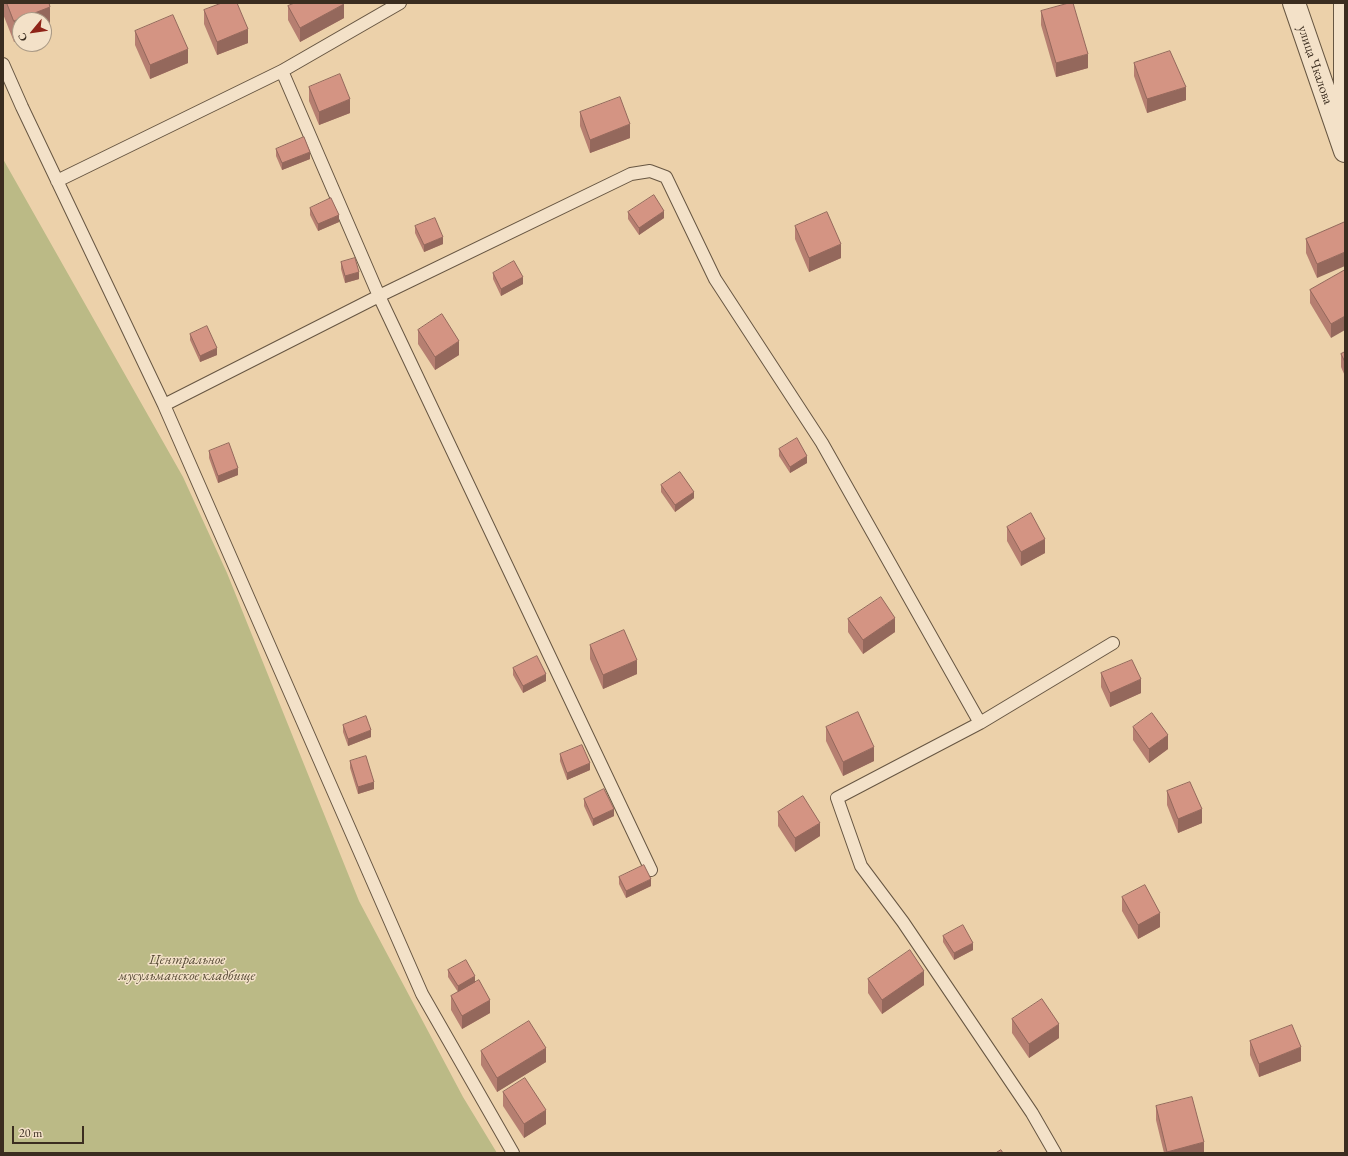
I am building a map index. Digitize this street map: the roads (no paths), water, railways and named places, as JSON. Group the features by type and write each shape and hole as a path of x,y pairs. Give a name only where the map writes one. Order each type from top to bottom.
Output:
{"street":[{"name":"улица Чкалова","path":"1294,3 1345,150"},
{"path":"1344,3 1345,150"}],"lane":[{"path":"57,181 282,71 400,3"},
{"path":"3,64 164,405 422,994 513,1153"},
{"path":"282,71 379,296 651,870"},
{"path":"164,405 379,296 631,174 650,171 666,177 715,279 822,443 980,723"},
{"path":"1055,1153 1028,1106 903,922 861,866 838,798 980,723 1113,643"}],"park label":[{"name":"Центральное мусульманское кладбище","path":"187,968"}]}
